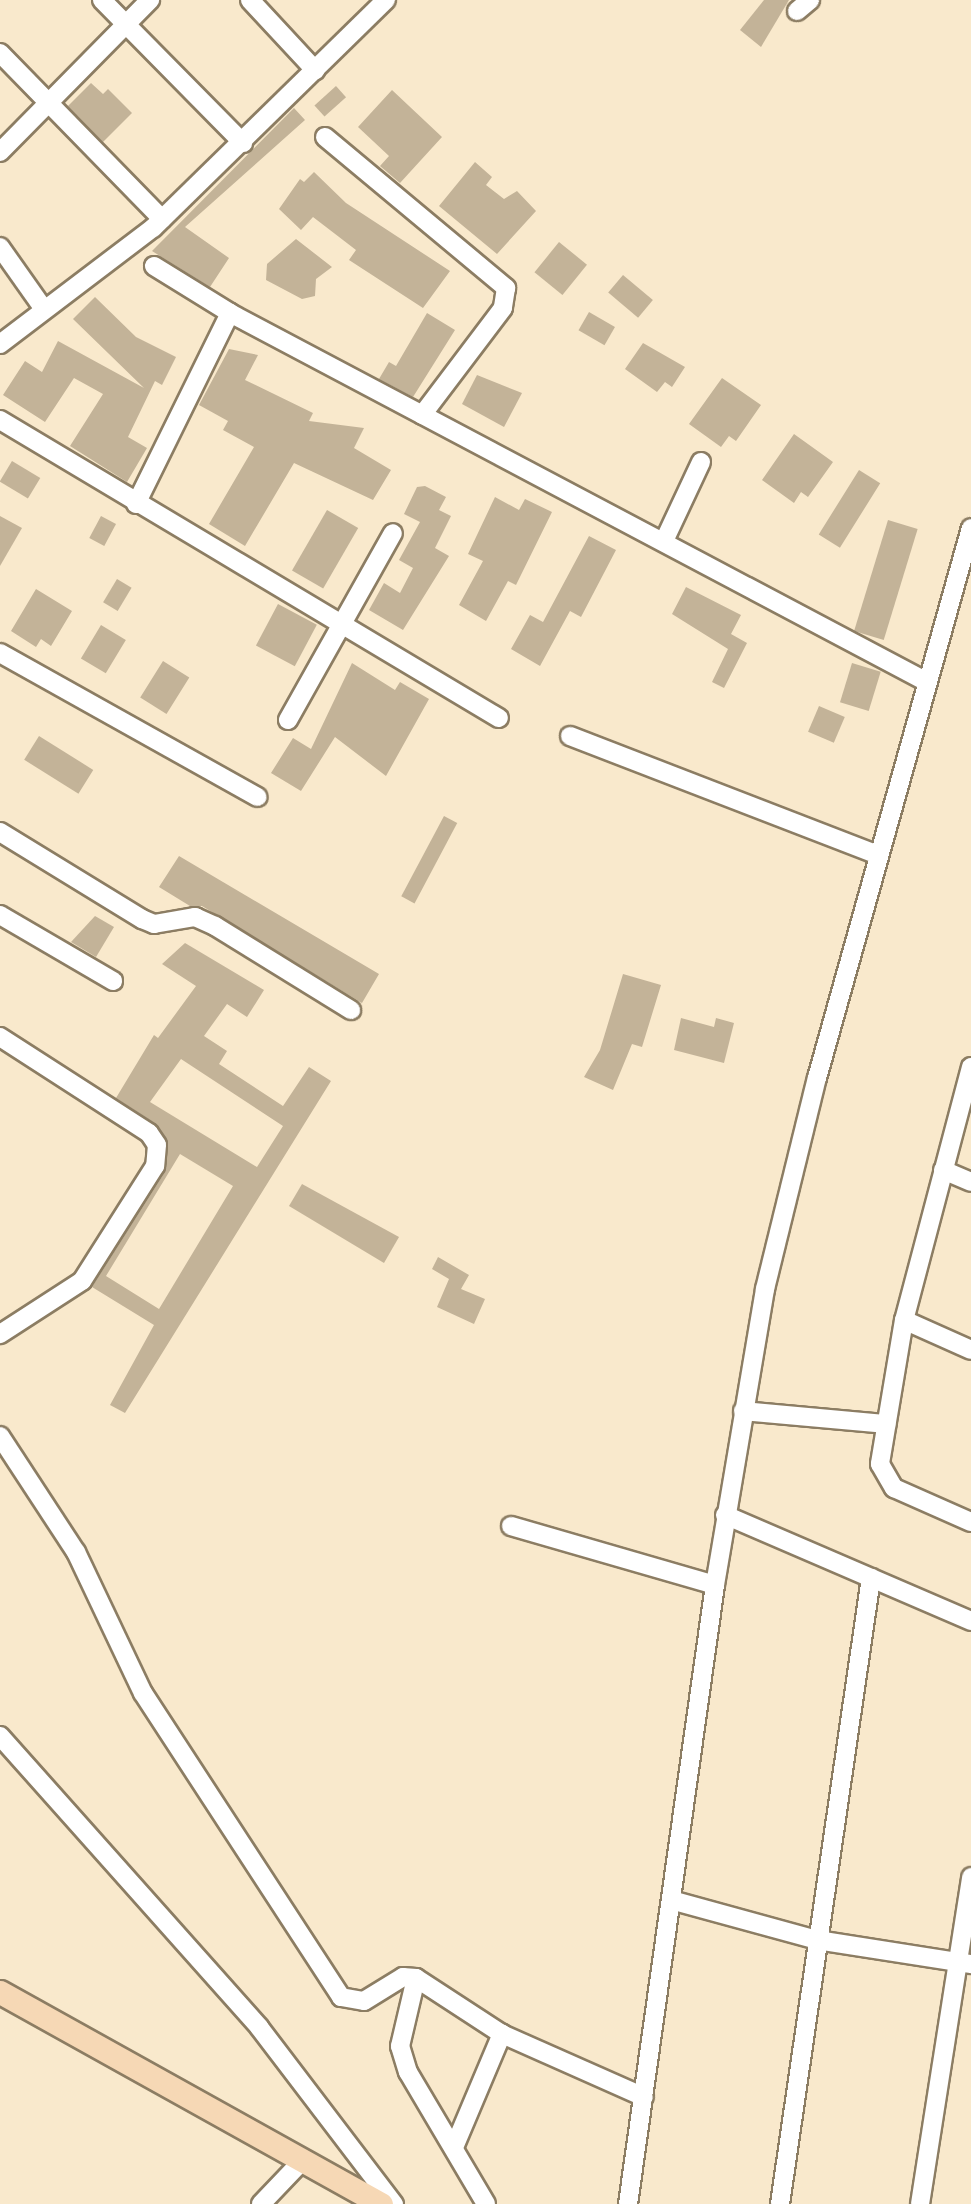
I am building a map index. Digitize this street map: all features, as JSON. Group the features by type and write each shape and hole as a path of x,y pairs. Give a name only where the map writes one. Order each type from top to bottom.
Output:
{"main road":[{"path":"0,1992 300,2163 381,2204"}],"street":[{"path":"102,0 243,143"},
{"path":"0,152 150,0"},
{"path":"250,0 315,70"},
{"path":"0,344 43,308 162,219 243,143 386,0"},
{"path":"0,53 162,219"},
{"path":"325,137 506,288 503,308 422,415"},
{"path":"0,247 43,308"},
{"path":"154,266 230,313 665,539 925,681"},
{"path":"136,503 230,313"},
{"path":"0,420 136,503 346,622 499,718"},
{"path":"665,539 701,462"},
{"path":"634,2201 644,2097 725,1515 782,1216 925,681 971,528"},
{"path":"288,720 346,622 393,533"},
{"path":"0,653 258,797"},
{"path":"570,736 878,855"},
{"path":"0,832 142,919 154,924 195,917 215,926 351,1010"},
{"path":"0,915 113,981"},
{"path":"0,1037 149,1133 157,1145 155,1166 82,1281 0,1334"},
{"path":"971,1067 904,1320 880,1464 888,1483 971,1522"},
{"path":"943,1170 971,1182"},
{"path":"904,1320 971,1350"},
{"path":"743,1411 886,1424"},
{"path":"0,1436 76,1552 143,1693 329,1982 356,2002 403,1977 416,1978 502,2034 644,2097"},
{"path":"725,1515 971,1621"},
{"path":"511,1526 715,1585"},
{"path":"780,2204 871,1578"},
{"path":"0,1736 259,2026 394,2204"},
{"path":"920,2204 963,1963 971,1877"},
{"path":"671,1900 817,1940 963,1963"},
{"path":"416,1978 400,2046 408,2072 455,2145 486,2204"},
{"path":"455,2145 502,2034"},
{"path":"261,2204 300,2163"}],"building":[{"path":"764,0 789,0 761,47 740,30"},
{"path":"91,83 103,94 108,89 132,113 103,142 68,106"},
{"path":"336,86 346,97 324,117 314,105"},
{"path":"392,90 442,137 400,183 380,166 389,156 358,127"},
{"path":"294,108 305,120 185,227 229,258 210,287 152,251"},
{"path":"475,162 492,177 486,185 504,199 517,191 536,211 497,254 439,206"},
{"path":"314,172 346,203 450,271 423,308 349,260 356,250 313,217 301,230 279,209 300,179 304,182"},
{"path":"296,239 332,267 316,279 315,296 302,299 266,280 267,264"},
{"path":"559,242 587,265 562,295 534,272"},
{"path":"623,275 653,300 638,318 608,293"},
{"path":"95,297 136,337 176,357 162,385 155,381 128,437 147,448 127,482 70,446 103,394 74,378 45,422 3,395 25,361 42,372 58,341 144,388 73,319"},
{"path":"589,312 615,327 604,345 578,330"},
{"path":"427,313 455,330 413,397 379,379 389,362 396,366"},
{"path":"643,343 685,367 672,387 665,382 657,392 625,369"},
{"path":"229,349 258,355 245,380 313,413 309,421 364,428 354,448 391,470 373,500 294,463 245,546 209,524 254,447 223,430 228,421 199,405"},
{"path":"477,375 522,393 504,427 462,404"},
{"path":"722,378 761,405 736,441 729,436 721,447 689,424"},
{"path":"794,434 833,462 808,497 801,492 794,503 762,480"},
{"path":"12,461 40,478 28,499 0,482"},
{"path":"859,470 880,483 840,548 819,534"},
{"path":"425,486 446,497 439,510 451,516 435,548 449,556 403,630 369,610 384,583 400,593 413,568 399,560 420,522 404,514 417,487"},
{"path":"495,497 519,510 525,499 552,512 516,585 508,581 486,621 459,605 483,561 468,554"},
{"path":"327,510 358,528 323,589 292,571"},
{"path":"0,516 22,528 0,566"},
{"path":"101,516 116,524 104,546 89,538"},
{"path":"888,520 918,529 884,640 854,631"},
{"path":"589,536 616,550 581,617 570,611 540,666 511,649 530,615 543,622"},
{"path":"117,579 132,588 118,611 103,602"},
{"path":"686,587 741,615 731,634 747,643 724,688 712,682 728,649 672,614"},
{"path":"36,589 72,611 51,646 41,639 36,647 11,631"},
{"path":"278,604 317,625 295,666 256,645"},
{"path":"101,625 126,640 106,673 81,658"},
{"path":"163,661 189,677 167,714 140,697"},
{"path":"352,663 395,690 400,682 429,699 386,776 335,737 301,791 271,773 293,738 311,749"},
{"path":"852,663 881,672 869,711 840,702"},
{"path":"819,706 845,717 834,743 808,732"},
{"path":"39,736 93,770 78,794 24,760"},
{"path":"444,816 457,823 415,903 401,896"},
{"path":"179,856 379,974 362,1003 202,906 190,906 159,887"},
{"path":"95,916 114,927 96,957 71,942"},
{"path":"185,943 264,990 247,1017 227,1004 204,1036 227,1051 219,1064 283,1106 309,1067 331,1081 125,1413 110,1405 154,1325 92,1287 165,1172 168,1146 156,1124 116,1098 154,1035 158,1038 196,986 162,964","holes":["181,1059 283,1126 257,1167 150,1102","180,1154 233,1186 159,1309 106,1276"]},
{"path":"623,974 661,985 642,1047 632,1044 613,1090 584,1077 600,1050"},
{"path":"681,1018 714,1027 716,1018 734,1023 724,1063 674,1050"},
{"path":"302,1184 399,1237 384,1263 289,1206"},
{"path":"438,1257 469,1275 461,1289 485,1299 474,1324 437,1307 449,1279 432,1269"}]}
